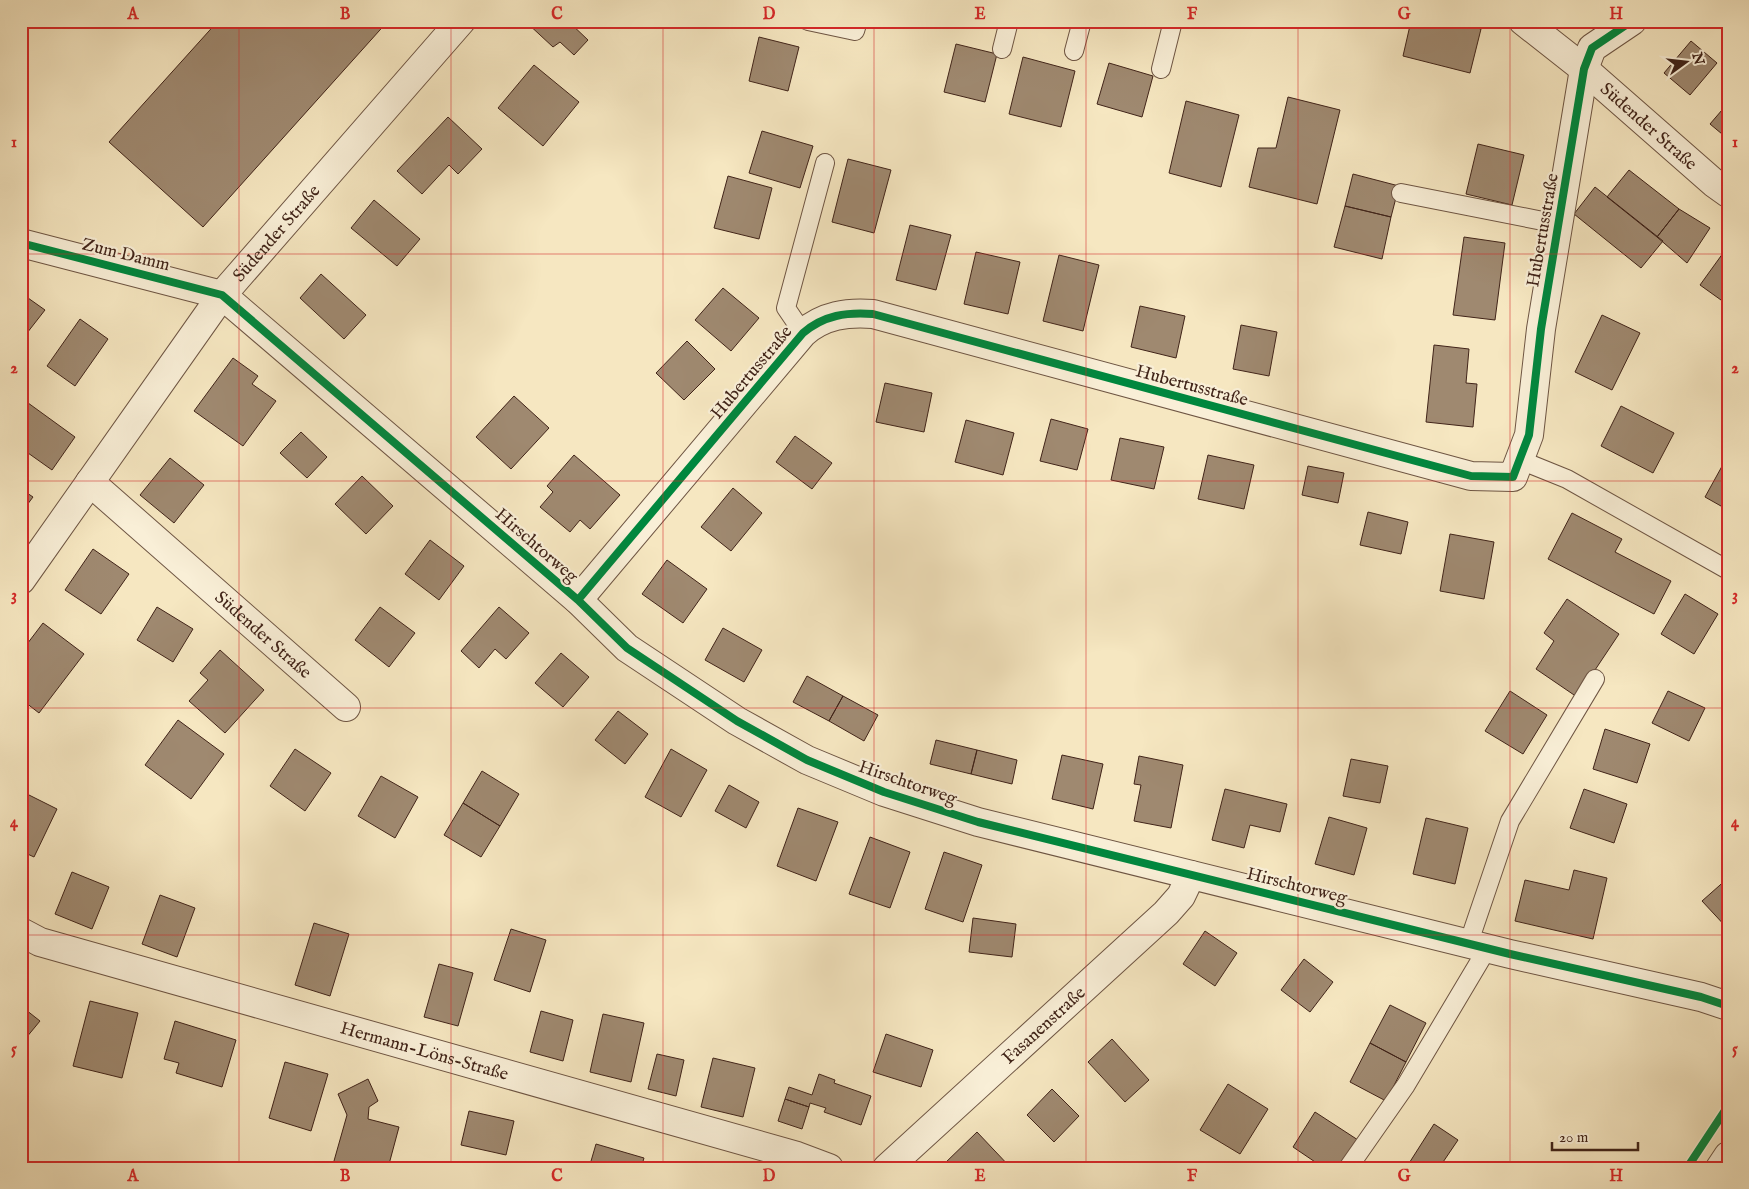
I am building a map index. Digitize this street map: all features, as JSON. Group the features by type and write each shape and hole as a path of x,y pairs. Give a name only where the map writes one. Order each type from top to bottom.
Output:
{"street":[{"name":"Südender Straße","path":"21,580 222,294 460,21"},
{"name":"Südender Straße","path":"1523,21 1584,69 1728,194"},
{"name":"Hubertusstraße","path":"578,600 803,333 823,319 856,313 873,314 1471,476 1513,477 1529,435 1541,329 1584,69 1592,48 1632,21"},
{"name":"Zum Damm","path":"21,243 222,294"},
{"name":"Hirschtorweg","path":"222,294 578,600 627,648 737,721 807,760 884,792 978,822 1478,946 1701,997 1728,1006"},
{"name":"Südender Straße","path":"90,482 346,707"},
{"name":"Fasanenstraße","path":"887,1168 1166,913 1181,896 1191,874"},
{"name":"Hermann-Löns-Straße","path":"21,932 40,942 797,1156 829,1168"},
{"path":"1720,1168 1728,1156"}],"lane":[{"path":"808,21 855,30 858,21"},
{"path":"1002,49 1009,21"},
{"path":"1074,51 1082,21"},
{"path":"1161,70 1173,21"},
{"path":"803,333 786,308 825,163"},
{"path":"1401,193 1558,224"},
{"path":"1520,460 1568,480 1728,570"},
{"path":"1348,1168 1406,1085 1478,946 1472,930 1510,821 1595,679"}],"building":[{"path":"218,21 388,21 203,227 109,142"},
{"path":"568,21 588,40 574,55 560,42 553,47 526,22"},
{"path":"1411,21 1450,21 1481,29 1470,73 1403,56"},
{"path":"759,37 799,47 788,91 749,81"},
{"path":"1691,41 1717,63 1690,95 1664,73"},
{"path":"956,44 997,54 985,102 944,92"},
{"path":"1023,57 1075,71 1061,127 1009,114"},
{"path":"1109,63 1153,76 1142,117 1097,104"},
{"path":"534,65 579,102 543,146 498,108"},
{"path":"1288,97 1340,110 1317,204 1249,187 1258,148 1276,148"},
{"path":"1186,101 1239,115 1221,187 1169,173"},
{"path":"1728,103 1728,139 1710,124"},
{"path":"448,117 482,149 458,174 449,165 422,194 397,171"},
{"path":"762,131 813,146 800,188 749,173"},
{"path":"1478,144 1524,155 1512,205 1466,194"},
{"path":"848,159 891,170 874,233 832,222"},
{"path":"1629,170 1679,209 1657,237 1607,197"},
{"path":"1353,174 1399,186 1391,217 1345,206"},
{"path":"728,176 772,188 759,239 714,228"},
{"path":"1595,187 1663,241 1641,268 1574,214"},
{"path":"374,200 420,239 397,266 351,228"},
{"path":"1345,206 1391,217 1382,259 1334,247"},
{"path":"1679,209 1710,228 1687,263 1657,237"},
{"path":"910,225 951,235 936,290 896,280"},
{"path":"1464,237 1505,243 1495,320 1453,315"},
{"path":"1726,249 1728,250 1728,305 1700,285"},
{"path":"976,252 1020,262 1008,314 964,304"},
{"path":"1059,255 1099,265 1083,331 1043,321"},
{"path":"321,274 366,315 344,339 300,298"},
{"path":"723,288 759,318 731,351 695,320"},
{"path":"21,293 45,310 27,333 21,329"},
{"path":"1140,306 1185,316 1176,358 1131,347"},
{"path":"1602,315 1640,333 1612,390 1575,372"},
{"path":"80,319 108,339 75,386 47,366"},
{"path":"1241,325 1277,332 1269,376 1233,369"},
{"path":"21,329 27,333 21,341"},
{"path":"687,341 715,369 684,400 656,373"},
{"path":"1434,345 1469,349 1466,383 1477,384 1473,427 1426,422"},
{"path":"233,358 258,376 252,384 276,401 243,446 194,411"},
{"path":"885,383 932,393 924,432 876,422"},
{"path":"514,396 549,428 511,469 476,437"},
{"path":"24,400 75,437 52,470 21,448 21,404"},
{"path":"1621,406 1674,433 1653,473 1601,446"},
{"path":"1051,419 1088,429 1077,470 1040,461"},
{"path":"966,420 1014,433 1003,475 955,462"},
{"path":"301,432 327,457 307,478 280,453"},
{"path":"795,436 832,463 812,489 776,462"},
{"path":"1120,438 1164,447 1154,489 1111,480"},
{"path":"574,455 620,495 590,529 580,520 570,532 540,507 553,492 547,486"},
{"path":"1208,455 1254,465 1244,509 1198,499"},
{"path":"170,458 204,485 174,523 140,495"},
{"path":"1726,459 1728,460 1728,510 1705,497"},
{"path":"1308,466 1344,473 1338,503 1302,495"},
{"path":"362,476 393,506 366,534 335,504"},
{"path":"733,488 762,513 731,551 701,527"},
{"path":"21,489 33,497 21,513"},
{"path":"1368,512 1408,522 1401,554 1360,545"},
{"path":"1572,513 1622,539 1615,552 1671,581 1654,614 1548,559"},
{"path":"1450,534 1494,542 1484,599 1440,591"},
{"path":"430,540 464,566 439,600 405,574"},
{"path":"93,549 129,574 101,614 65,590"},
{"path":"667,560 707,589 683,623 642,594"},
{"path":"1685,594 1718,614 1694,654 1661,634"},
{"path":"1567,599 1619,634 1577,697 1536,669 1554,641 1544,633"},
{"path":"157,607 193,629 173,662 137,640"},
{"path":"380,607 415,633 389,667 355,640"},
{"path":"499,607 529,633 506,659 495,649 479,668 461,651"},
{"path":"43,623 84,654 39,713 21,699 21,652"},
{"path":"723,628 762,650 744,682 705,660"},
{"path":"220,650 264,690 225,733 189,701 208,680 200,673"},
{"path":"561,653 589,677 563,707 535,683"},
{"path":"807,676 843,696 829,721 793,702"},
{"path":"1510,691 1547,715 1523,754 1485,731"},
{"path":"1668,691 1705,708 1689,741 1652,723"},
{"path":"843,696 878,715 864,741 829,721"},
{"path":"618,711 648,734 625,764 595,740"},
{"path":"178,720 224,754 191,799 145,765"},
{"path":"1605,729 1650,744 1637,783 1593,769"},
{"path":"936,740 977,750 971,774 930,764"},
{"path":"295,749 331,773 305,811 270,786"},
{"path":"671,749 707,770 681,817 645,797"},
{"path":"977,750 1017,760 1012,784 971,774"},
{"path":"1062,755 1103,764 1093,809 1052,799"},
{"path":"1139,756 1183,765 1171,828 1134,821 1141,785 1134,784"},
{"path":"1351,759 1388,766 1380,803 1343,796"},
{"path":"482,771 519,794 500,826 463,803"},
{"path":"381,776 418,797 395,838 358,816"},
{"path":"729,785 759,802 746,828 715,811"},
{"path":"1225,789 1287,804 1280,832 1250,825 1244,848 1212,840"},
{"path":"1584,789 1627,804 1614,843 1570,828"},
{"path":"21,791 57,809 34,857 21,851"},
{"path":"463,803 500,826 481,857 444,835"},
{"path":"798,808 838,822 816,881 777,866"},
{"path":"1329,817 1367,828 1354,875 1315,864"},
{"path":"1426,818 1468,828 1455,884 1413,874"},
{"path":"870,837 910,852 890,908 849,894"},
{"path":"944,852 982,865 963,922 925,909"},
{"path":"1574,870 1607,878 1593,939 1515,921 1525,880 1569,890"},
{"path":"72,872 109,887 92,929 55,914"},
{"path":"1728,878 1728,929 1702,901"},
{"path":"160,895 195,908 177,957 142,944"},
{"path":"973,918 1016,924 1012,957 969,952"},
{"path":"314,923 349,934 330,996 295,985"},
{"path":"511,929 546,940 530,992 494,980"},
{"path":"1205,931 1237,953 1215,986 1183,964"},
{"path":"1304,959 1333,982 1310,1012 1281,990"},
{"path":"439,964 473,973 458,1026 424,1017"},
{"path":"90,1001 138,1013 122,1078 73,1066"},
{"path":"1390,1005 1426,1023 1406,1062 1370,1043"},
{"path":"21,1006 40,1021 21,1044"},
{"path":"541,1011 573,1020 563,1061 530,1052"},
{"path":"603,1014 644,1023 631,1082 590,1072"},
{"path":"175,1021 236,1040 222,1087 176,1073 179,1063 164,1059"},
{"path":"886,1034 933,1050 921,1087 873,1072"},
{"path":"1112,1039 1149,1080 1125,1102 1088,1062"},
{"path":"1370,1043 1406,1062 1386,1101 1350,1082"},
{"path":"657,1054 684,1060 676,1096 648,1089"},
{"path":"713,1058 755,1068 743,1117 701,1107"},
{"path":"285,1062 328,1074 311,1131 269,1118"},
{"path":"819,1074 835,1080 834,1083 871,1096 861,1125 824,1112 826,1108 810,1103 809,1107 785,1099 789,1087 812,1095"},
{"path":"368,1079 378,1101 369,1107 368,1119 399,1127 388,1168 332,1168 347,1115 338,1094"},
{"path":"1228,1084 1268,1109 1240,1154 1200,1130"},
{"path":"1052,1089 1079,1116 1054,1142 1027,1115"},
{"path":"785,1099 809,1107 802,1129 778,1121"},
{"path":"469,1111 514,1121 506,1155 461,1145"},
{"path":"1315,1112 1358,1140 1341,1168 1324,1168 1293,1147"},
{"path":"1434,1124 1458,1140 1439,1168 1406,1168"},
{"path":"977,1132 1011,1168 945,1168 943,1165"},
{"path":"596,1144 644,1158 641,1168 589,1168"}],"cycle path":[{"path":"578,600 803,333 819,322 845,314 873,314 1471,476 1513,477 1529,435 1541,329 1584,69 1592,48 1632,21"},
{"path":"21,243 222,295 578,600 627,648 737,721 807,760 884,792 978,822 1510,954 1701,997 1728,1006"},
{"path":"1687,1168 1728,1106"}]}
